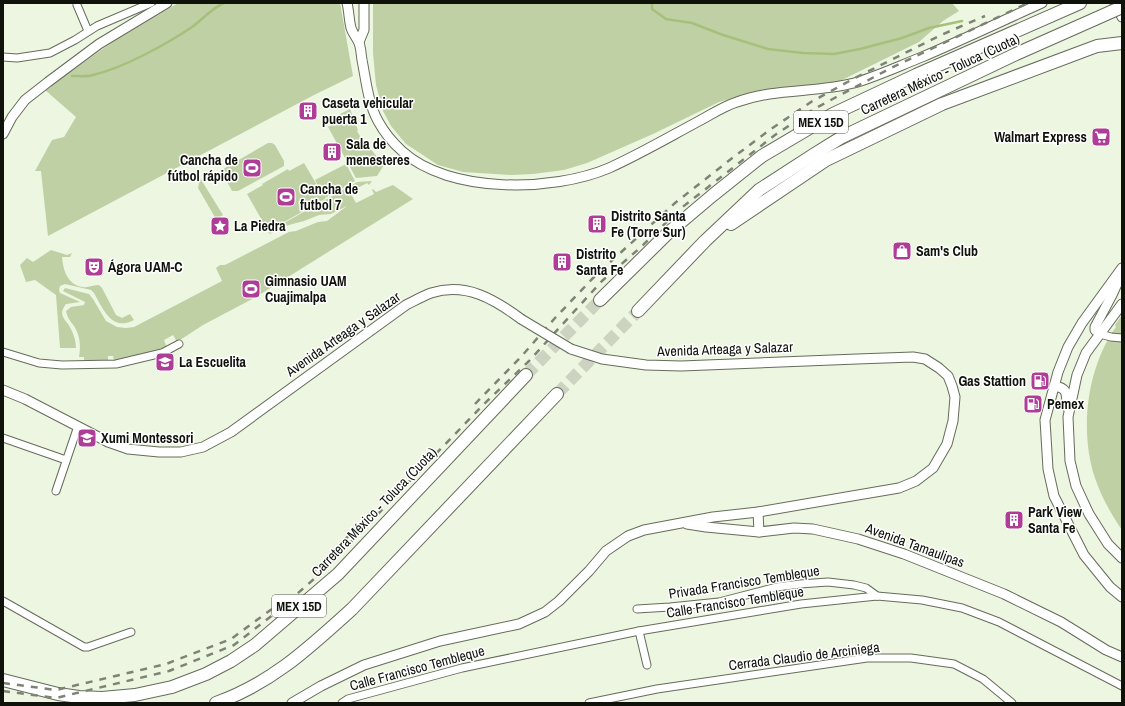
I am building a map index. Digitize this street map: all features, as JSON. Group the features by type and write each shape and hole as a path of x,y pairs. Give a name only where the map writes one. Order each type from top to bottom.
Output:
{"highway":[{"name":"Carretera México - Toluca (Cuota)","path":"600,300 668,233 762,156 833,114 1080,3"},
{"name":"Carretera México - Toluca (Cuota)","path":"638,311 705,241 759,190 842,137 1016,54 1122,7"},
{"path":"705,241 826,160 942,104 1097,46 1122,42"},
{"name":"Carretera México - Toluca (Cuota)","path":"3,680 58,694 102,698 135,695 172,687 206,674 231,661 256,645 338,574 526,375"},
{"name":"MEX 15D","path":"216,703 264,681 292,662 352,609 557,394"}],"street":[{"path":"3,57 16,58 50,53 116,17 151,3"},
{"path":"3,134 12,117 25,100 99,44 167,3"},
{"path":"347,3 351,30 359,42 368,95 377,120 403,152 435,171 460,180 533,185 572,179 607,169 649,149 709,115 737,102 754,97 829,88 873,77 1042,3"},
{"path":"359,42 364,30 364,3"},
{"path":"1115,3 1122,17"},
{"path":"77,5 88,31"},
{"path":"1121,270 1117,284 1095,327 1095,330 1100,334 1122,338"},
{"path":"1121,270 1082,322 1068,347 1054,386 1045,420 1048,469 1054,496 1084,554 1110,587 1122,597"},
{"name":"Avenida Arteaga y Salazar","path":"3,390 25,399 108,442 128,449 181,452 203,447 231,432 406,305 432,293 452,290 471,290 490,298 521,319 572,349 602,359 646,365 681,366 913,357 925,359 948,376 955,397 953,421 947,444 933,468 916,480 899,488 758,512 713,517 644,530 628,536 606,551 589,571 546,612 519,624 440,641 364,665 321,686 292,703"},
{"path":"1068,417 1077,375 1086,353 1122,304"},
{"path":"3,352 39,363 62,365 116,364 162,353 179,344"},
{"path":"1054,386 1063,388 1066,392 1070,461 1076,486 1090,514 1108,544 1122,558"},
{"path":"56,491 78,426"},
{"path":"3,438 66,460"},
{"path":"758,512 759,532"},
{"name":"Avenida Tamaulipas","path":"682,523 759,532 794,528 813,529 858,538 1004,594 1061,622 1106,650 1122,657"},
{"name":"Privada Francisco Tembleque","path":"637,609 719,602 777,587 828,582 866,588 877,596"},
{"name":"Calle Francisco Tembleque","path":"342,703 348,699 462,668 639,630 801,604 877,596 922,600 962,608 999,622 1122,686"},
{"path":"3,601 84,647 88,647 131,632"},
{"path":"639,630 647,665"},
{"name":"Cerrada Claudio de Arciniega","path":"589,703 658,689 867,658 911,658 954,664 983,679 1012,703"}],"green space":[{"path":"178,3 340,3 353,76 314,95 48,236 41,171 35,171 52,140 64,137 76,117 45,90 111,43"},
{"path":"373,3 952,3 959,11 943,21 919,42 838,82 750,93 719,102 653,134 587,163 564,170 511,175 463,172 438,165 406,144 391,126 383,111 376,85 373,53"},
{"path":"350,109 358,130 357,131 366,146 368,146 384,165 377,176 356,178 328,127 343,119 340,114"},
{"name":"Cancha de fútbol rápido","path":"268,143 275,145 284,161 284,166 238,191 232,191 223,174 223,169"},
{"name":"Cancha de futbol 7","path":"304,163 324,197 315,180 346,164 355,181 268,231 247,194 288,169 289,171"},
{"path":"200,178 223,215 216,219 198,188"},
{"path":"372,181 369,185 367,183 350,192 356,203 374,194 373,189 376,192 393,185 413,199 256,297 203,325 177,342 173,335 164,340 167,348 162,351 114,361 113,356 108,356 108,361 84,361 84,357 79,357 79,337 66,311 71,307 84,305 85,302 63,291 65,288 89,294 106,321 117,327 134,327 222,281 216,268 220,265 225,265 289,232 296,231 318,222 327,221 347,206 331,214 319,215 285,226 270,234 268,232 357,182"},
{"path":"51,250 67,255 72,253 70,257 62,257 63,266 70,280 78,286 83,287 99,285 116,315 122,318 130,314 134,320 126,323 114,321 105,312 91,290 65,284 60,286 60,293 80,302 66,304 62,312 63,317 73,334 76,348 60,348 56,295 35,280 26,282 20,265 27,258 33,262"},
{"path":"1122,315 1122,530 1107,505 1095,478 1087,440 1087,420 1092,380 1098,361 1106,343 1116,327 1115,325"}],"waterway":[{"path":"72,76 91,76 131,61 182,34 215,8 224,3"},
{"path":"652,3 652,9 666,19 692,23 723,35 768,49 803,53 834,54 860,49 902,38 929,28 962,21"}],"tunnel":[{"path":"526,375 600,300"},
{"path":"557,394 638,311"}],"railway":[{"path":"3,691 56,698 169,671 234,645 274,614 314,579 484,404 529,361 602,281 641,247 680,209 775,135 814,109 891,68 1028,3"},
{"path":"475,404 520,358 595,276 675,203 731,159 771,129 811,102 853,79 941,35 985,16"},
{"path":"315,570 374,510"},
{"path":"3,683 56,690 166,664 231,639 272,609"}],"place":[{"name":"Caseta vehicular puerta 1","path":"308,111"},
{"name":"Walmart Express","path":"1101,137"},
{"name":"Sala de menesteres","path":"332,152"},
{"name":"Cancha de fútbol rápido","path":"252,168"},
{"name":"Cancha de futbol 7","path":"286,197"},
{"name":"Distrito Santa Fe (Torre Sur)","path":"597,224"},
{"name":"La Piedra","path":"220,226"},
{"name":"Sam's Club","path":"902,251"},
{"name":"Distrito Santa Fe","path":"562,262"},
{"name":"Ágora UAM-C","path":"94,267"},
{"name":"Gimnasio UAM Cuajimalpa","path":"251,289"},
{"name":"La Escuelita","path":"165,362"},
{"name":"Gas Stattion","path":"1040,381"},
{"name":"Pemex","path":"1033,404"},
{"name":"Xumi Montessori","path":"87,438"},
{"name":"Park View Santa Fe","path":"1014,520"}]}
